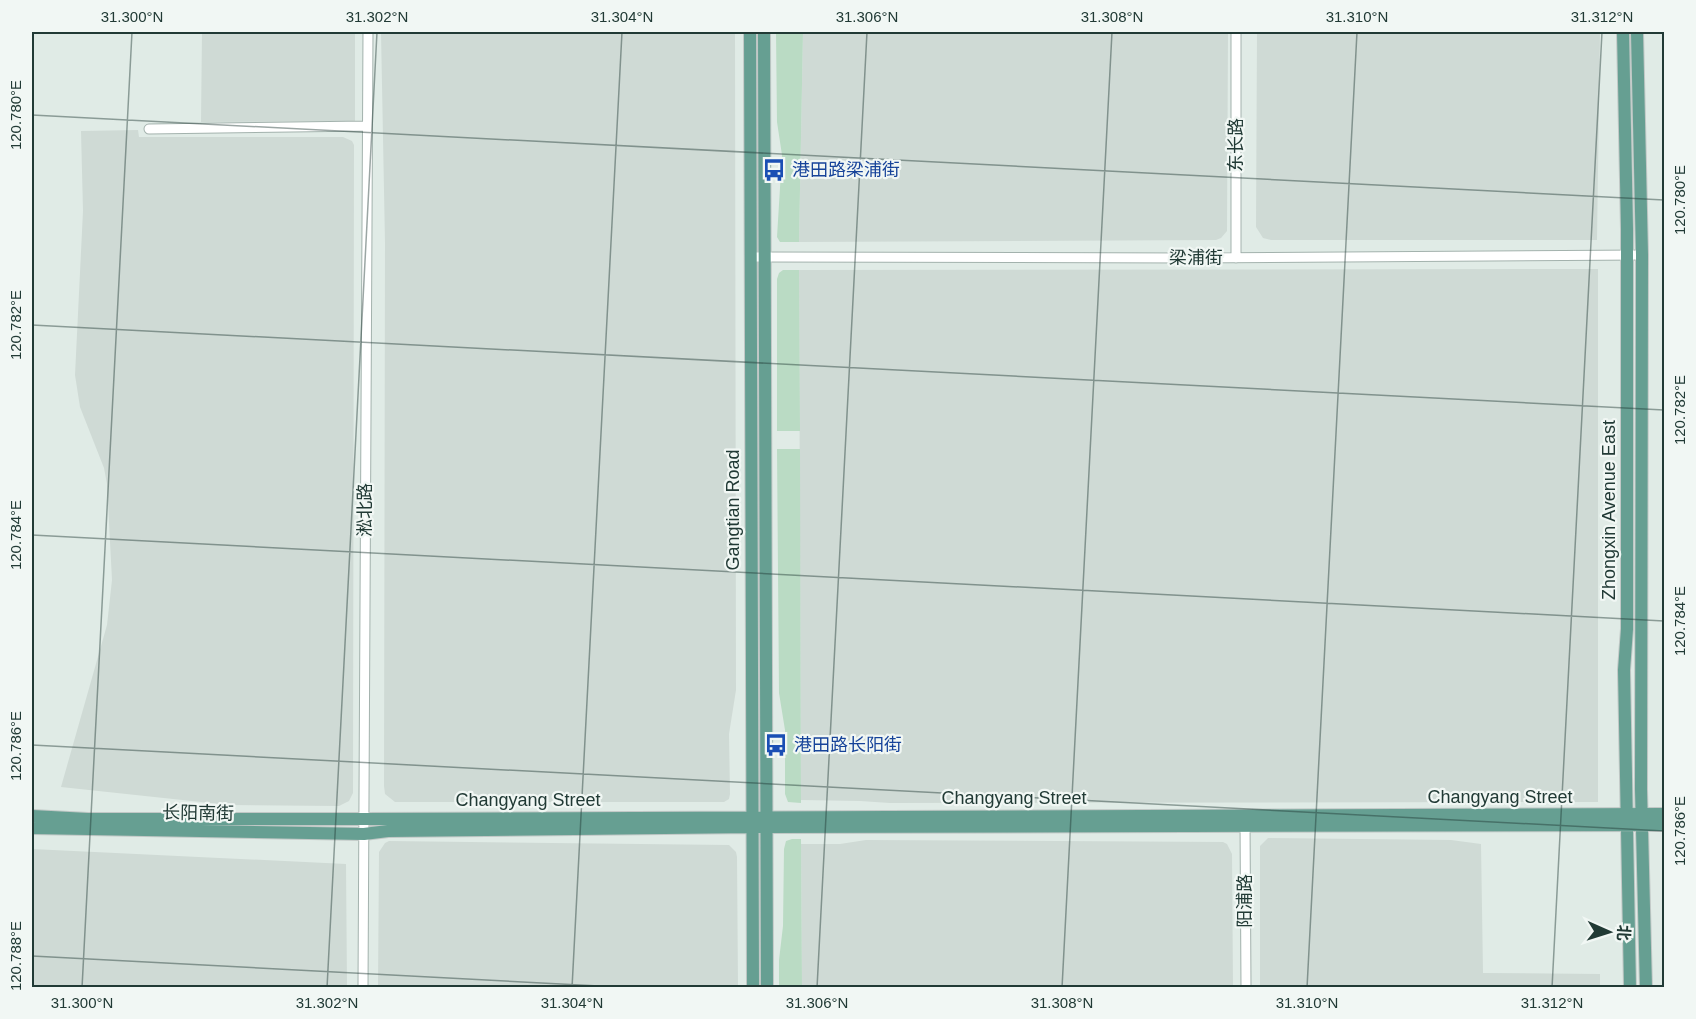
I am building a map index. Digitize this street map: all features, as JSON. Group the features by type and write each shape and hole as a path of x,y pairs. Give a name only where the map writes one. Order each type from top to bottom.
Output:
{"main road":[{"name":"Gangtian Road","path":"750,32 753,987"},
{"name":"Gangtian Road","path":"764,32 767,987"},
{"name":"Zhongxin Avenue East","path":"1623,32 1627,255 1627,629 1624,670 1630,987"},
{"name":"Zhongxin Avenue East","path":"1637,32 1642,255 1643,820 1646,987"},
{"name":"Changyang Street","path":"1643,820 1664,814"},
{"name":"长阳南街","path":"32,816 88,819 364,819"},
{"name":"Changyang Street","path":"364,819 752,822 1643,820 1664,825"},
{"name":"Changyang Street","path":"364,834 388,831 752,822"},
{"name":"长阳南街","path":"32,828 364,834"}],"street":[{"name":"淞北路","path":"363,987 368,32"},
{"name":"东长路","path":"1236,32 1236,258"},
{"path":"149,129 367,126"},
{"name":"梁浦街","path":"750,257 1236,258 1642,255"},
{"name":"阳浦路","path":"1245,820 1246,987"}],"shaded area":[{"path":"202,32 355,32 355,121 201,122"},
{"path":"381,32 735,32 736,690 729,734 730,794 729,799 724,802 395,802 385,794 385,243"},
{"path":"803,32 1228,32 1227,231 1216,240 799,242"},
{"path":"1257,32 1600,32 1597,240 1271,240 1263,238 1256,227"},
{"path":"138,130 139,137 343,137 352,141 354,145 353,793 349,801 339,806 229,805 61,787 107,625 112,580 107,484 104,468 80,407 75,375 83,211 81,131"},
{"path":"1598,269 1598,802 890,803 801,800 799,270"},
{"path":"1268,838 1451,840 1481,844 1483,973 1600,974 1600,987 1260,987 1260,846"},
{"path":"866,840 1223,842 1227,844 1232,854 1233,987 802,987 801,844 840,844"},
{"path":"389,841 729,845 736,852 737,857 738,987 378,987 379,852"},
{"path":"32,849 346,864 347,987 32,987"}],"green space":[{"path":"776,32 803,32 799,242 780,242 777,237 782,155 777,122"},
{"path":"783,270 799,270 800,431 777,431 777,279"},
{"path":"777,449 800,449 801,803 788,802 785,794 785,730 779,693"},
{"path":"801,839 802,987 779,987 784,849 786,841"}],"water":[{"path":"1662,32 1664,32 1664,790 1663,788"}],"place":[{"name":"港田路梁浦街","path":"774,170"},
{"name":"港田路长阳街","path":"776,745"}]}
